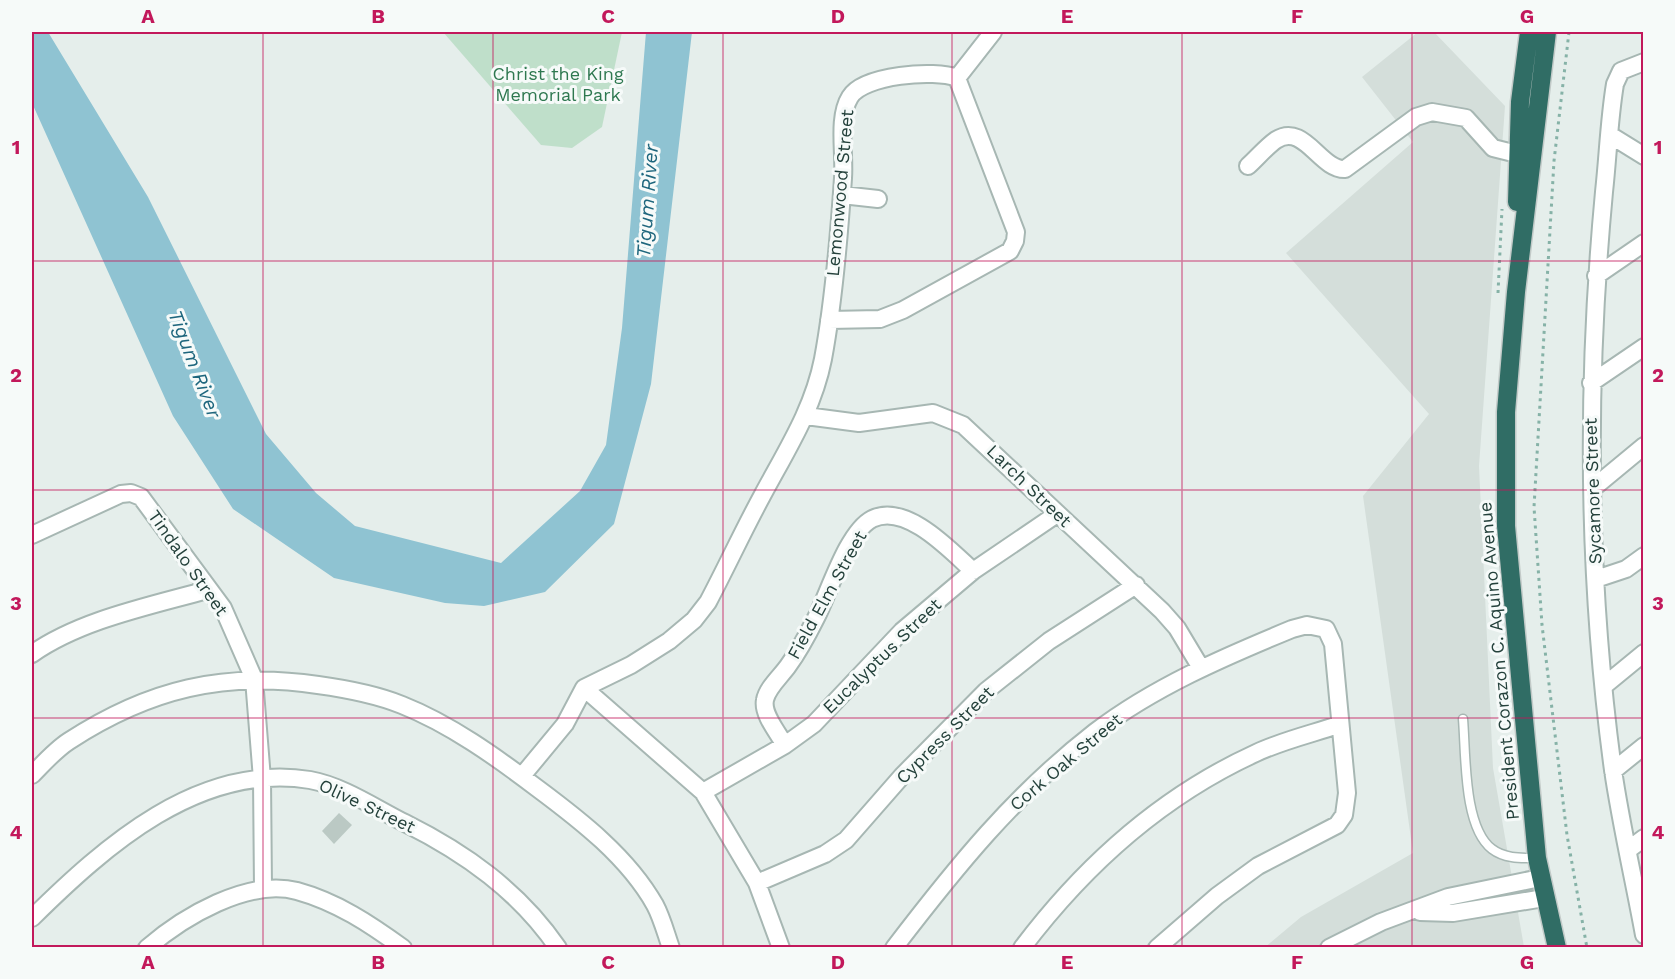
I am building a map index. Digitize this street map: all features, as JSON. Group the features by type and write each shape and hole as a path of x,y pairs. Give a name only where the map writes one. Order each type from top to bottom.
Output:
{"highway":[{"name":"President Corazon C. Aquino Avenue","path":"1519,261 1517,154 1529,32"},
{"name":"President Corazon C. Aquino Avenue","path":"1547,32 1519,261 1506,412 1506,526 1540,878 1557,948"}],"street":[{"path":"829,320 880,319 903,310 1010,251 1016,232 957,78 993,32"},
{"name":"Sycamore Street","path":"1644,62 1621,71 1614,84 1596,276 1591,383 1596,579 1613,771 1644,935"},
{"name":"Lemonwood Street","path":"584,688 631,665 669,641 694,620 708,602 806,416 822,360 829,320 842,195 845,111 849,98 856,89 869,82 927,73 947,74 957,78"},
{"path":"1248,166 1279,139 1290,138 1304,140 1331,166 1345,169 1416,117 1432,112 1466,118 1497,151 1517,154"},
{"path":"1610,135 1644,156"},
{"path":"842,195 878,199"},
{"path":"1596,276 1644,243"},
{"path":"1591,383 1644,347"},
{"name":"Larch Street","path":"806,416 858,423 918,413 933,413 963,424 1136,585 1177,628 1201,668"},
{"path":"1592,489 1644,446"},
{"name":"Tindalo Street","path":"32,535 121,494 131,493 141,497 207,590 223,608 254,679 262,778 264,889"},
{"name":"Eucalyptus Street","path":"703,792 785,746 814,724 903,631 973,571 1058,514"},
{"name":"Field Elm Street","path":"785,746 766,712 766,695 809,632 847,550 864,526 880,518 913,521 938,539 973,571"},
{"path":"1596,579 1626,569 1644,556"},
{"name":"Cypress Street","path":"757,883 825,854 846,840 902,776 986,691 1049,641 1136,585"},
{"path":"32,654 49,642 128,612 207,590"},
{"name":"Cork Oak Street","path":"894,948 965,855 1011,806 1096,732 1135,705 1201,668 1292,629 1307,625 1326,629 1332,644 1338,725"},
{"path":"1605,686 1644,653"},
{"path":"32,775 67,742 125,710 214,681 254,679 294,681 357,691 403,705 455,734 522,776 566,810 640,880 656,908 671,948"},
{"path":"522,776 565,723 584,688 703,792 757,883 781,948"},
{"path":"1022,948 1080,879 1113,847 1169,803 1220,771 1258,752 1338,725 1347,804 1337,825 1258,866 1217,896 1157,948"},
{"path":"1613,771 1644,746"},
{"name":"Olive Street","path":"32,918 111,847 170,806 223,786 262,778 311,780 334,787 442,842 487,872 518,899 558,948"},
{"path":"1628,850 1644,838"},
{"path":"1329,948 1381,922 1448,897 1540,878"},
{"path":"147,948 200,909 264,889 296,891 336,905 367,922 403,948"},
{"path":"1410,912 1453,912 1544,898"}],"lane":[{"path":"1463,719 1472,815 1478,832 1491,849 1508,857 1538,858"}],"path":[{"path":"1569,32 1554,161 1534,507 1543,637 1567,835 1587,948"}],"shaded area":[{"path":"1418,32 1434,32 1505,106 1479,466 1493,768 1524,947 1264,948 1301,917 1413,853 1363,496 1429,414 1286,253 1413,142 1362,77"}],"green space":[{"name":"Christ the King Memorial Park","path":"443,32 622,32 602,127 572,148 541,145"}],"water":[{"name":"Tigum River","path":"32,32 48,32 148,197 266,434 316,493 355,526 501,563 580,491 606,445 622,328 646,32 692,32 651,384 614,524 545,592 484,606 445,603 334,578 233,509 173,416 32,103"}],"building":[{"path":"339,813 352,825 334,844 322,831"}]}
